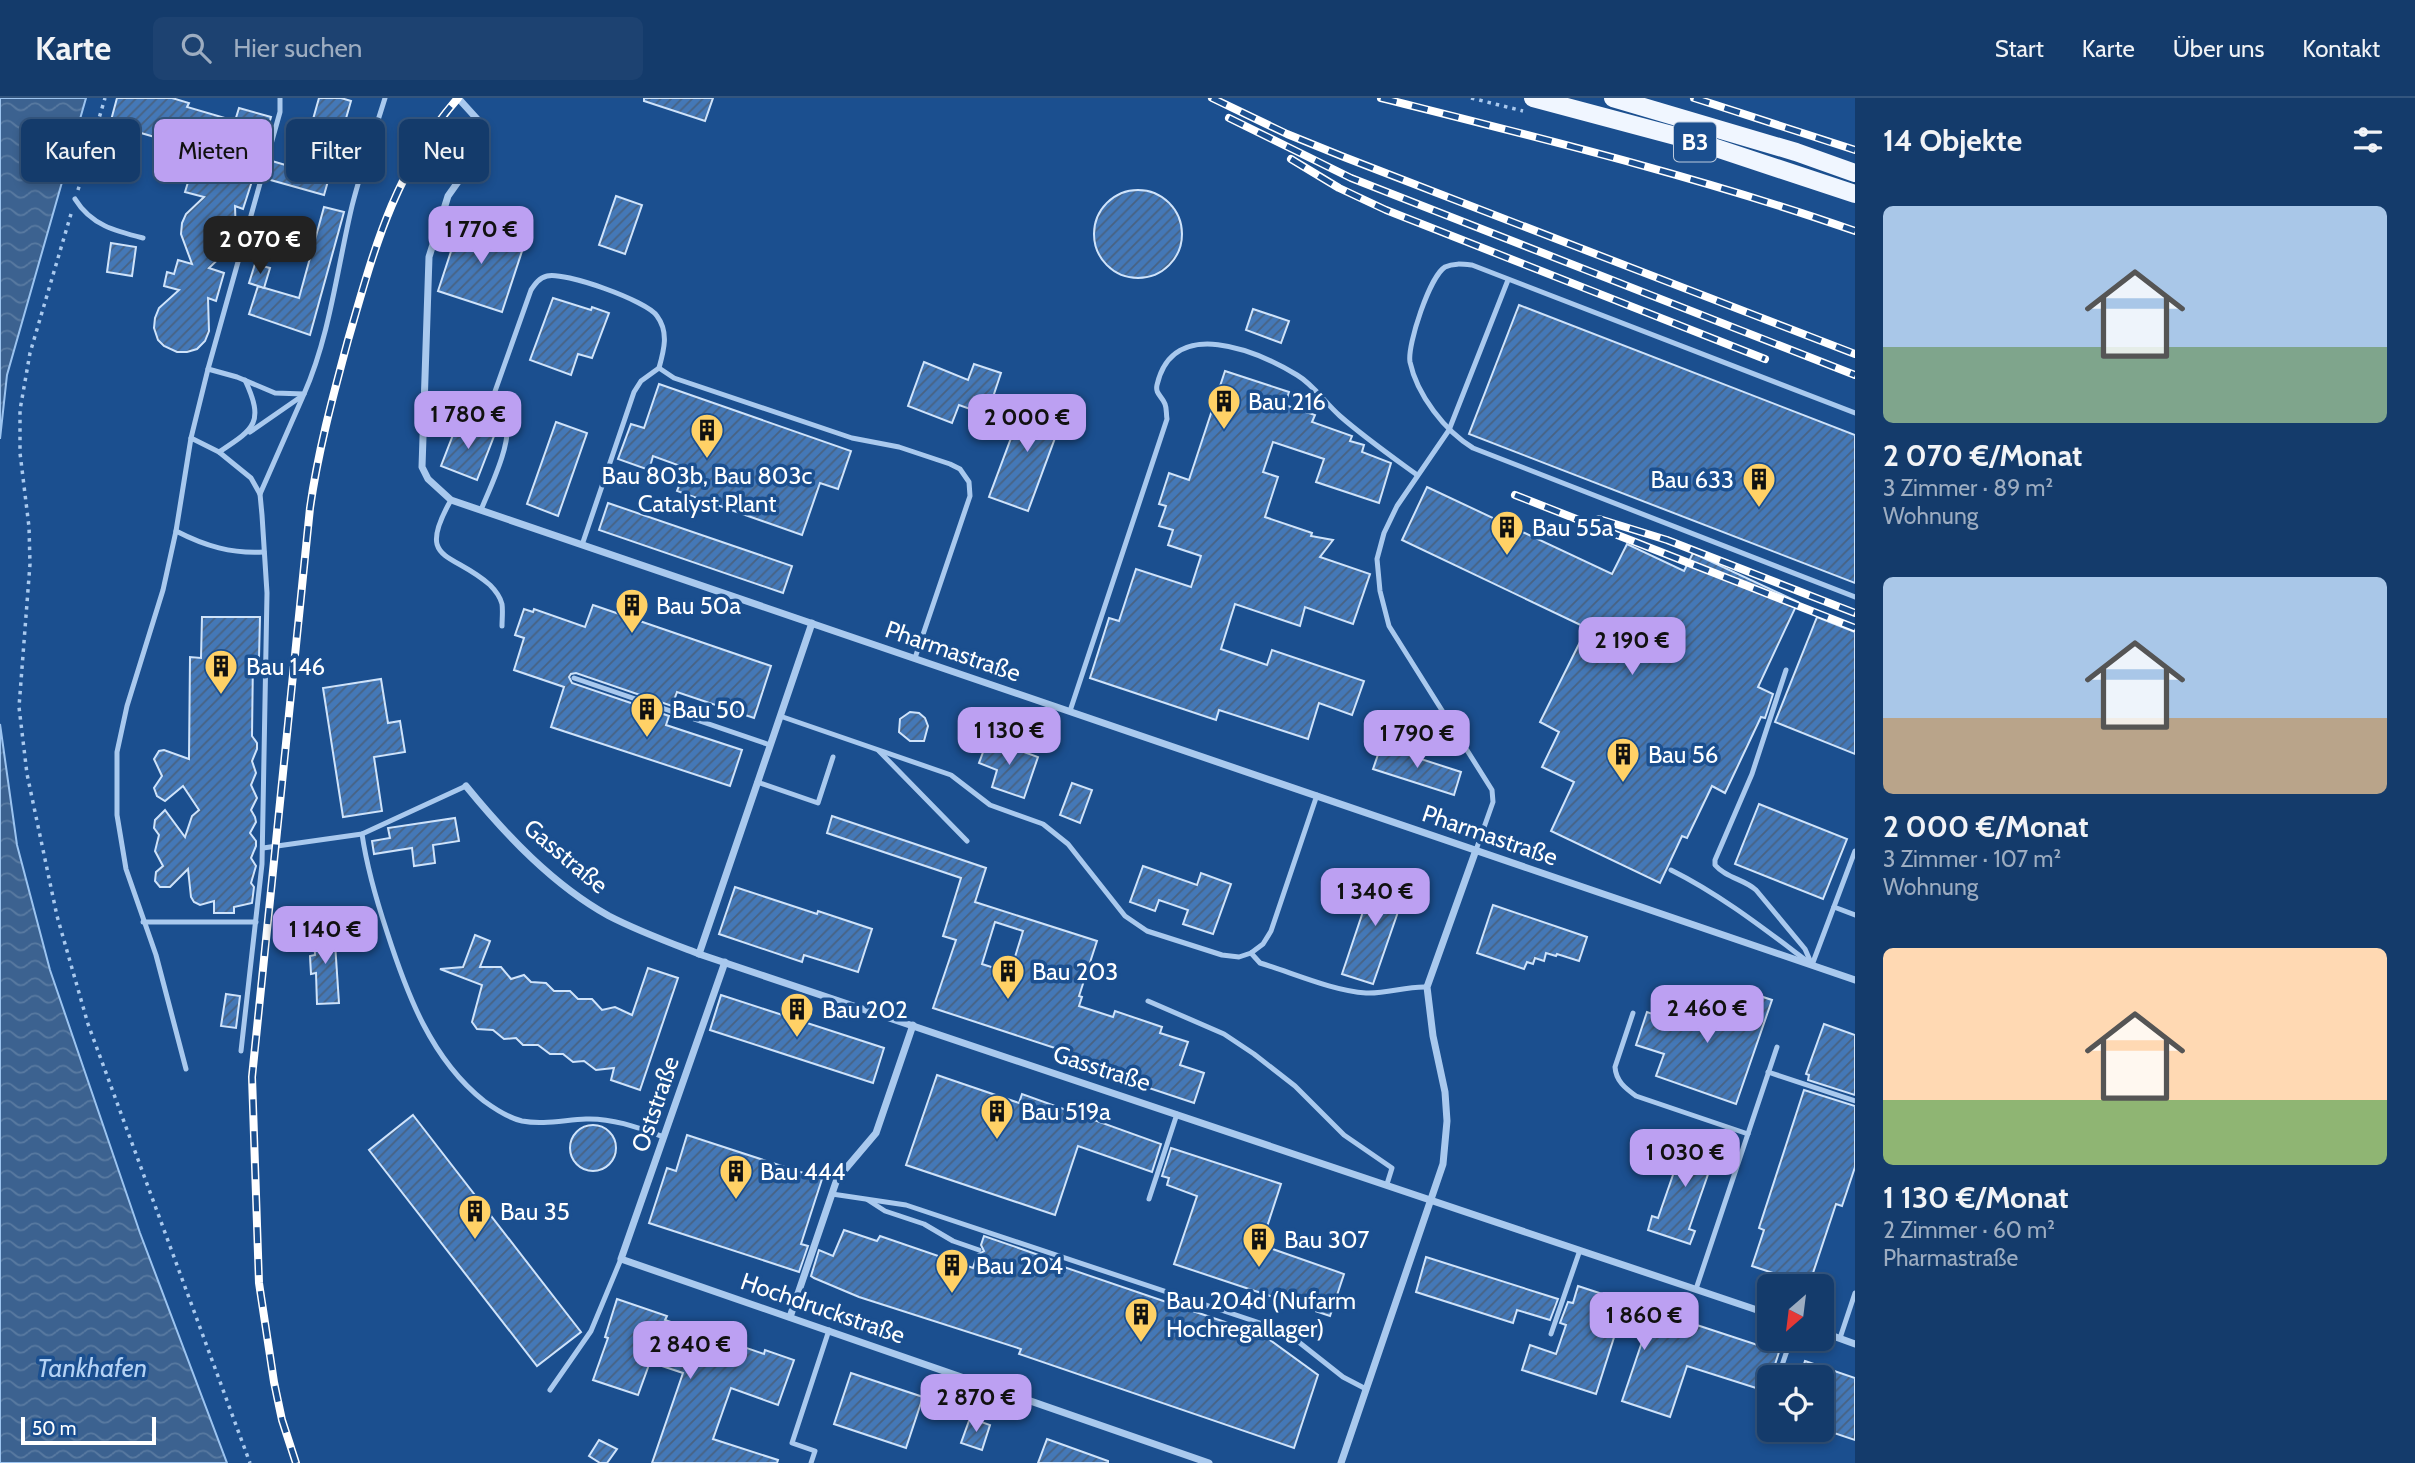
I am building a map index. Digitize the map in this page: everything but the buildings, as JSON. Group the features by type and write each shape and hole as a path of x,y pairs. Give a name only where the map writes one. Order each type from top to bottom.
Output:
{"main road":[{"name":"B3","path":"1533,98 1698,142 1855,194"},
{"name":"B3","path":"1613,98 1796,152 1855,173"}],"street":[{"name":"Pharmastraße","path":"458,98 478,120 483,133 477,155 448,197 429,257 422,467 428,480 451,500 1855,980"},
{"path":"699,954 812,623"},
{"name":"Gasstraße","path":"467,786 505,831 540,865 574,893 608,915 644,933 699,954 1757,1310"},
{"path":"1341,1463 1443,1164 1447,1121 1445,1092 1433,1037 1427,987 1476,850"},
{"name":"Oststraße","path":"621,1258 725,962"},
{"path":"790,1317 837,1179 876,1133 913,1026"},
{"name":"Hochdruckstraße","path":"621,1258 1209,1463"},
{"path":"1834,1336 1855,1344"}],"lane":[{"path":"186,1069 156,955 126,869 119,829 117,752 127,706 163,590 191,439 280,112 280,98"},
{"path":"260,494 313,374 330,310 352,205 385,98"},
{"path":"75,199 83,211 95,221 111,230 143,238"},
{"path":"1855,413 1472,265 1455,264 1443,268 1434,281 1410,342 1410,361 1436,416 1473,448 1855,597"},
{"path":"481,510 508,437 506,421 497,409 493,397 531,290 538,281 548,275 561,275 645,305 656,314 664,329 664,347 659,368 640,381 634,392 582,545"},
{"path":"1476,850 1493,802 1492,790 1390,626 1380,591 1377,559 1384,533 1397,506 1449,430 1508,280"},
{"path":"1070,711 1167,419 1166,407 1157,393 1158,383 1171,357 1182,349 1212,343 1236,349 1299,376 1338,414 1418,475"},
{"path":"659,368 674,378 852,438 899,447 960,469 969,482 970,496 915,658"},
{"path":"208,369 245,380 275,393 304,394"},
{"path":"245,380 256,403 250,432"},
{"path":"219,452 304,394"},
{"path":"191,439 219,452 251,478 260,494 267,593 263,848 241,1051"},
{"path":"451,500 438,523 436,543 439,551 448,559 477,574 496,591 502,602 502,626"},
{"path":"176,531 225,551 264,552"},
{"path":"1786,670 1752,774 1715,865 1727,875 1751,885 1756,890 1805,949 1812,965"},
{"path":"574,678 770,745"},
{"path":"780,716 951,775 990,805 1043,824 1068,844 1125,916 1147,931 1222,956 1239,957 1251,953 1263,944 1318,795"},
{"path":"877,749 967,841"},
{"path":"757,782 818,803 834,757"},
{"path":"263,848 362,834 467,786"},
{"path":"362,834 367,868 401,976 425,1029 450,1067 471,1090 496,1110 520,1121 610,1121 664,1137"},
{"path":"1812,965 1855,851"},
{"path":"1671,870 1728,902 1812,965"},
{"path":"1834,907 1855,915"},
{"path":"143,922 256,922"},
{"path":"1251,953 1260,963 1354,990 1395,992 1416,986 1427,987"},
{"path":"1148,1001 1224,1034 1254,1054 1295,1086 1344,1135 1392,1168 1387,1184"},
{"path":"1633,1013 1615,1067 1615,1076 1624,1087 1636,1096 1748,1134"},
{"path":"1696,1289 1777,1046"},
{"path":"1768,1072 1855,1101"},
{"path":"1149,1199 1177,1114"},
{"path":"832,1194 906,1205 1286,1332 1343,1377 1366,1389"},
{"path":"864,1198 885,1211 924,1224 953,1241 979,1250"},
{"path":"1551,1334 1580,1250"},
{"path":"550,1390 591,1331 621,1258"},
{"path":"1840,1338 1855,1293"},
{"path":"811,1463 815,1451 792,1443 829,1330"}],"path":[{"path":"105,98 30,353 20,410 20,453 30,555 19,707 27,774 57,916 88,1024 250,1463"}],"water":[{"path":"0,98 86,98 80,119 21,119 21,182 62,182 7,375 0,439"},
{"name":"Tankhafen","path":"0,724 17,845 50,970 140,1233 227,1463 0,1463"}],"railway":[{"path":"296,1463 282,1420 274,1382 259,1283 252,1077 310,508 331,403 377,243 417,154 458,98"},
{"path":"1212,98 1287,134 1344,157 1855,354"},
{"path":"1381,98 1679,176 1855,231"},
{"path":"1694,98 1855,150"},
{"path":"1229,118 1351,178 1855,375"},
{"path":"1291,159 1339,188 1386,210 1765,359"},
{"path":"1515,495 1855,628"},
{"path":"1599,519 1667,540 1855,613"}],"place":[{"name":"Bau 216","path":"1224,431"},
{"name":"Bau 803b, Bau 803c Catalyst Plant","path":"707,460"},
{"name":"Bau 633","path":"1759,509"},
{"name":"Bau 55a","path":"1507,557"},
{"name":"Bau 50a","path":"632,635"},
{"name":"Bau 146","path":"221,696"},
{"name":"Bau 50","path":"647,739"},
{"name":"Bau 56","path":"1623,784"},
{"name":"Bau 203","path":"1008,1001"},
{"name":"Bau 202","path":"797,1039"},
{"name":"Bau 519a","path":"997,1141"},
{"name":"Bau 444","path":"736,1201"},
{"name":"Bau 35","path":"475,1241"},
{"name":"Bau 307","path":"1259,1269"},
{"name":"Bau 204","path":"952,1295"},
{"name":"Bau 204d (Nufarm Hochregallager)","path":"1141,1344"}]}
